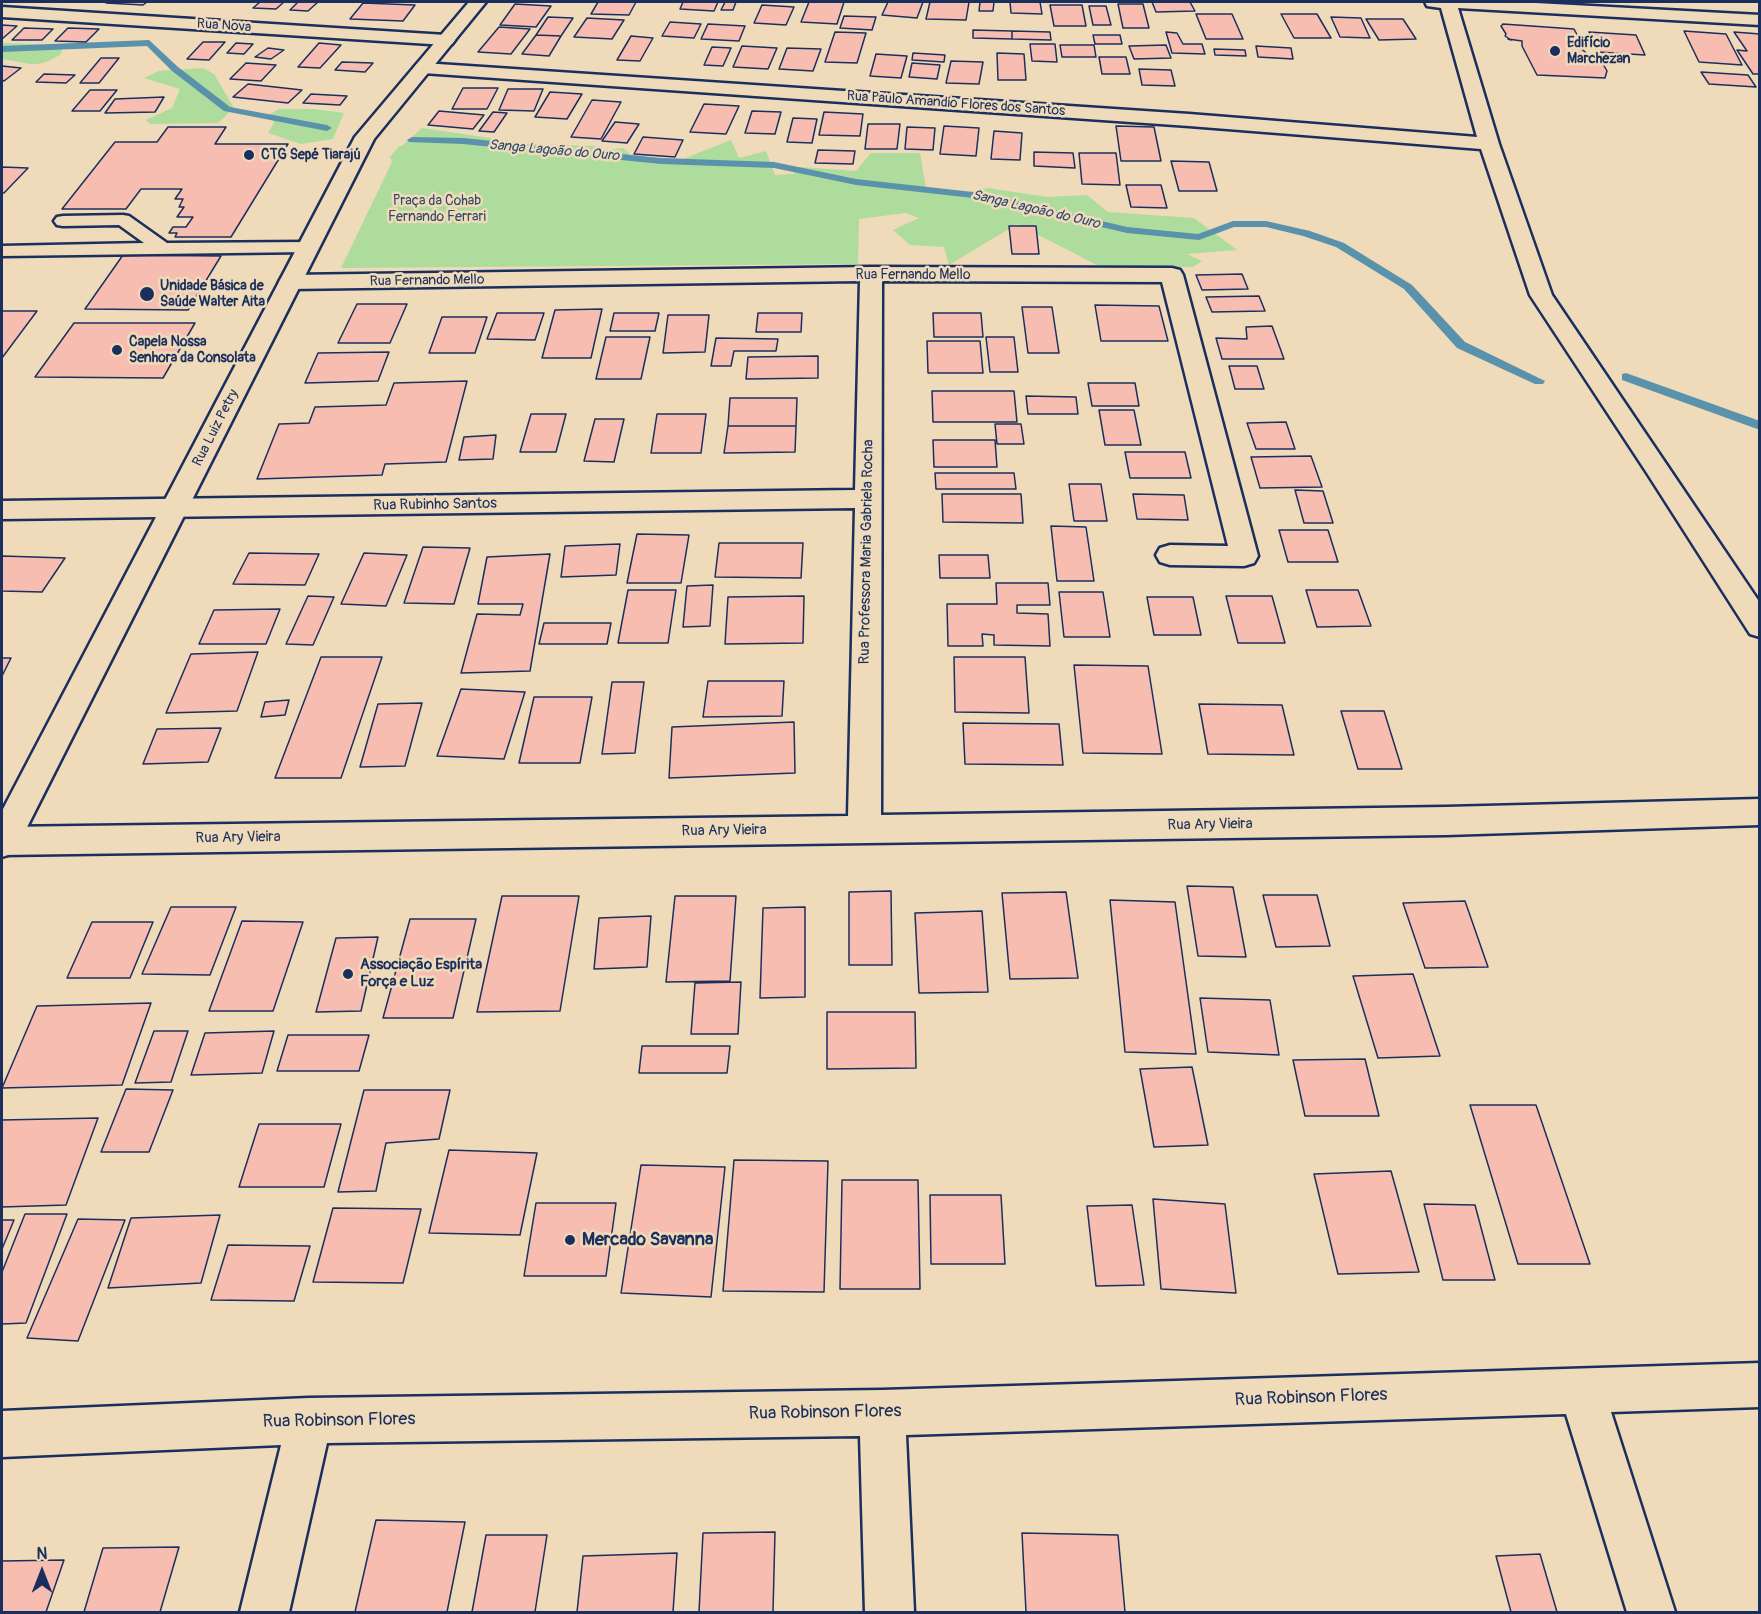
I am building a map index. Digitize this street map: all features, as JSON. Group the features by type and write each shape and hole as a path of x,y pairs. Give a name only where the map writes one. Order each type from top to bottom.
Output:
{"street":[{"name":"Rua Luiz Petry","path":"2,842 365,137 478,2"},
{"path":"1433,2 1760,20"},
{"path":"1448,2 1489,144 1541,295 1658,468 1760,627"},
{"path":"1751,2 1760,10"},
{"name":"Rua Nova","path":"2,12 446,40"},
{"name":"Rua Paulo Amandio Flores dos Santos","path":"423,68 1178,119 1489,144"},
{"name":"Rua Fernando Mello","path":"290,282 871,274 1172,275 1244,556 1170,555"},
{"name":"Rua Professora Maria Gabriela Rocha","path":"864,829 871,274"},
{"name":"Rua Rubinho Santos","path":"2,510 868,499"},
{"name":"Rua Ary Vieira","path":"2,842 1446,821 1760,812"},
{"name":"Rua Robinson Flores","path":"2,1434 309,1421 882,1413 1760,1385"},
{"path":"1581,1389 1651,1612"},
{"path":"882,1413 890,1612"},
{"path":"265,1612 309,1421"}],"lane":[{"path":"63,221 123,220 160,246"},
{"path":"2,251 160,246 309,247"}],"green space":[{"path":"2,43 63,45 61,54 44,62 32,64 2,59"},
{"path":"203,68 214,74 234,108 218,123 150,124 146,120 172,108 180,89 144,78 159,71"},
{"path":"279,109 313,109 344,113 333,139 301,144 268,133 274,123 270,114"},
{"name":"Praça da Cohab Fernando Ferrari","path":"422,128 531,144 597,146 595,151 623,148 635,159 678,161 731,140 739,158 766,151 775,175 793,174 800,167 856,171 871,153 920,153 926,188 959,194 988,188 1047,197 1087,195 1108,212 1194,218 1237,250 1187,254 1202,261 1193,267 1099,266 1017,224 949,265 944,247 910,245 893,230 919,218 906,213 859,219 858,264 341,268 392,162 390,157 399,146 402,146"}],"building":[{"path":"147,2 143,5 106,3"},
{"path":"260,2 284,2 276,9 253,8"},
{"path":"298,2 318,2 308,11 290,10"},
{"path":"598,2 636,2 629,15 591,14"},
{"path":"683,2 718,2 714,11 680,9"},
{"path":"725,2 736,2 733,10 721,10"},
{"path":"809,2 844,2 837,24 801,22"},
{"path":"888,2 923,2 917,18 882,15"},
{"path":"930,2 969,2 966,20 926,19"},
{"path":"980,2 994,2 993,11 979,11"},
{"path":"1010,2 1040,2 1042,14 1011,13"},
{"path":"1152,2 1190,2 1195,11 1156,12"},
{"path":"363,3 415,5 403,21 350,19"},
{"path":"515,4 551,6 536,27 500,25"},
{"path":"1118,4 1143,4 1149,28 1123,28"},
{"path":"762,5 794,7 786,25 754,23"},
{"path":"1050,5 1082,5 1086,26 1054,26"},
{"path":"1089,6 1106,6 1111,25 1093,25"},
{"path":"1196,14 1232,14 1243,39 1206,39"},
{"path":"1281,14 1317,14 1331,38 1294,38"},
{"path":"844,16 876,17 872,30 840,28"},
{"path":"548,17 573,18 561,36 536,35"},
{"path":"1331,17 1361,18 1370,38 1340,37"},
{"path":"587,18 624,20 612,39 574,37"},
{"path":"1366,19 1403,19 1416,39 1379,40"},
{"path":"670,22 701,24 694,38 662,36"},
{"path":"708,24 745,26 739,41 701,39"},
{"name":"Edifício Marchezan","path":"1503,24 1574,29 1580,40 1576,43 1588,55 1583,56 1587,61 1602,62 1607,71 1605,78 1537,75 1522,46 1522,41 1505,36 1501,26"},
{"path":"2,25 17,26 2,39"},
{"path":"499,27 530,29 511,54 478,52"},
{"path":"24,28 53,29 42,40 12,40"},
{"path":"68,28 99,29 86,42 55,41"},
{"path":"973,30 1012,31 1012,39 973,38"},
{"path":"1012,31 1050,32 1051,40 1012,39"},
{"path":"1684,31 1726,34 1742,65 1699,62"},
{"path":"835,32 866,33 857,63 825,62"},
{"path":"1166,32 1177,33 1183,44 1202,44 1205,54 1172,53"},
{"path":"1589,32 1636,35 1645,55 1597,52"},
{"path":"1734,32 1760,34 1760,74 1753,74 1737,50 1747,51"},
{"path":"536,35 561,36 549,56 522,54"},
{"path":"1093,35 1120,35 1122,44 1095,44"},
{"path":"631,36 653,38 640,61 617,60"},
{"path":"203,42 225,42 209,60 187,59"},
{"path":"236,43 253,44 244,54 227,53"},
{"path":"319,43 341,45 320,68 298,67"},
{"path":"1030,44 1055,44 1057,62 1032,61"},
{"path":"1060,45 1094,45 1096,57 1062,57"},
{"path":"1166,45 1171,58 1134,59 1129,46"},
{"path":"742,46 777,48 768,69 733,67"},
{"path":"1256,46 1291,48 1293,59 1258,57"},
{"path":"712,47 731,48 723,66 704,65"},
{"path":"268,48 284,50 271,59 255,57"},
{"path":"787,48 821,49 813,71 779,69"},
{"path":"1214,49 1245,50 1246,56 1215,55"},
{"path":"913,53 945,55 944,62 912,60"},
{"path":"997,53 1024,54 1026,80 998,80"},
{"path":"876,54 907,56 901,78 870,76"},
{"path":"1099,57 1126,57 1130,74 1102,74"},
{"path":"101,58 119,58 99,83 80,83"},
{"path":"951,61 983,62 979,84 946,83"},
{"path":"342,62 373,63 365,72 335,70"},
{"path":"246,63 276,65 261,81 230,79"},
{"path":"912,63 940,65 937,79 909,77"},
{"path":"2,66 21,68 4,81 2,80"},
{"path":"1139,69 1171,70 1175,86 1142,85"},
{"path":"1701,72 1748,75 1756,87 1709,84"},
{"path":"44,74 75,75 66,83 36,82"},
{"path":"248,84 302,90 288,103 233,97"},
{"path":"463,88 498,88 487,109 452,109"},
{"path":"508,89 543,89 534,111 499,110"},
{"path":"90,90 117,90 100,111 72,111"},
{"path":"550,92 582,94 567,119 535,117"},
{"path":"311,94 347,96 340,105 303,103"},
{"path":"164,97 155,112 105,113 115,99"},
{"path":"592,100 621,102 601,139 571,137"},
{"path":"704,104 739,106 726,134 690,132"},
{"path":"439,111 484,115 473,129 428,125"},
{"path":"752,111 781,112 775,134 745,133"},
{"path":"493,112 507,113 494,132 479,131"},
{"path":"824,112 863,114 860,136 819,135"},
{"path":"793,118 817,119 812,143 787,142"},
{"path":"615,122 639,124 627,143 602,141"},
{"path":"868,124 900,124 897,149 865,149"},
{"path":"944,126 979,128 976,156 940,154"},
{"path":"1116,126 1154,127 1161,161 1121,161"},
{"path":"168,127 226,127 215,144 288,144 231,237 175,237 177,233 169,233 173,227 186,227 193,217 177,217 184,207 179,207 183,199 175,199 182,189 141,189 126,209 62,209 115,142 157,142"},
{"path":"907,127 935,128 933,150 905,149"},
{"path":"994,131 1022,133 1020,160 991,159"},
{"path":"643,137 683,140 675,157 634,154"},
{"path":"818,150 855,151 853,164 815,163"},
{"path":"1034,152 1073,153 1075,168 1034,166"},
{"path":"1079,153 1116,153 1120,185 1082,184"},
{"path":"1171,161 1209,162 1217,191 1179,191"},
{"path":"2,167 28,168 4,193 2,193"},
{"path":"1126,185 1161,185 1167,208 1131,207"},
{"path":"1009,226 1036,226 1039,254 1012,254"},
{"name":"Unidade Básica de Saúde Walter Aita","path":"123,255 221,256 188,310 85,309"},
{"path":"1242,274 1248,289 1202,290 1196,275"},
{"path":"1259,296 1265,311 1212,312 1206,297"},
{"path":"357,304 407,304 390,343 338,343"},
{"path":"1095,305 1159,306 1168,341 1101,341"},
{"path":"1022,307 1052,307 1059,353 1028,353"},
{"path":"602,309 591,358 542,358 555,310"},
{"path":"2,311 37,311 2,358"},
{"path":"497,313 544,313 535,340 487,339"},
{"path":"614,313 659,313 655,331 610,331"},
{"path":"758,313 802,313 801,332 756,332"},
{"path":"933,313 981,313 983,337 934,337"},
{"path":"668,315 709,315 705,352 663,353"},
{"path":"442,317 487,317 475,353 429,353"},
{"name":"Capela Nossa Senhora da Consolata","path":"74,323 195,323 163,378 35,377"},
{"path":"1272,326 1284,359 1222,359 1216,338 1247,339 1246,327"},
{"path":"606,337 650,337 641,379 596,379"},
{"path":"986,337 1014,337 1018,372 990,372"},
{"path":"716,338 778,339 776,351 734,351 731,366 711,366"},
{"path":"927,341 980,341 983,373 928,373"},
{"path":"389,352 378,381 305,383 318,353"},
{"path":"818,356 818,378 746,379 748,357"},
{"path":"1229,366 1257,366 1264,389 1235,389"},
{"path":"467,381 446,462 385,464 382,475 257,479 279,424 309,423 315,407 386,405 394,383"},
{"path":"1088,383 1135,383 1139,406 1092,406"},
{"path":"932,391 1014,391 1017,422 933,422"},
{"path":"1026,396 1076,397 1078,414 1028,414"},
{"path":"730,398 797,398 796,426 728,426"},
{"path":"1099,410 1134,410 1141,445 1105,445"},
{"path":"531,414 566,414 556,452 520,452"},
{"path":"657,414 706,414 701,453 651,453"},
{"path":"595,419 624,419 614,462 584,461"},
{"path":"1286,422 1295,449 1256,449 1247,423"},
{"path":"995,424 1021,424 1024,444 997,444"},
{"path":"728,426 796,426 795,452 724,453"},
{"path":"496,435 493,459 459,460 464,437"},
{"path":"933,440 995,440 997,467 934,467"},
{"path":"1125,452 1185,452 1191,478 1130,478"},
{"path":"1311,456 1322,487 1260,488 1251,457"},
{"path":"935,473 1014,473 1016,489 936,489"},
{"path":"1069,484 1101,484 1107,521 1074,521"},
{"path":"1295,490 1323,491 1333,523 1304,523"},
{"path":"942,494 1021,494 1023,523 943,522"},
{"path":"1133,494 1184,495 1188,520 1137,519"},
{"path":"1051,526 1086,527 1094,581 1057,581"},
{"path":"1279,530 1328,530 1338,562 1288,562"},
{"path":"637,534 689,535 681,583 627,583"},
{"path":"719,543 803,543 801,578 715,577"},
{"path":"620,544 616,575 561,577 565,546"},
{"path":"423,547 470,548 454,604 404,603"},
{"path":"249,553 319,554 305,585 233,584"},
{"path":"364,553 407,555 386,606 341,604"},
{"path":"550,554 530,671 461,673 477,614 520,615 523,604 478,604 487,557"},
{"path":"939,555 988,555 990,578 940,578"},
{"path":"2,556 65,558 42,592 2,591"},
{"path":"996,583 1048,583 1050,605 1017,605 1017,613 1048,614 1050,646 994,645 994,635 982,634 983,646 948,646 947,604 997,604"},
{"path":"713,585 710,626 683,627 687,586"},
{"path":"628,590 676,590 668,643 618,643"},
{"path":"1306,590 1358,590 1371,626 1317,627"},
{"path":"1059,592 1103,592 1110,637 1064,637"},
{"path":"308,596 334,597 313,645 286,644"},
{"path":"804,596 803,643 725,644 728,597"},
{"path":"1226,596 1272,596 1285,643 1238,643"},
{"path":"1147,597 1193,597 1201,635 1154,635"},
{"path":"280,609 266,644 199,644 214,610"},
{"path":"544,623 611,623 607,644 539,644"},
{"path":"258,652 237,711 166,713 191,654"},
{"path":"321,657 382,657 341,778 275,778"},
{"path":"954,657 1025,657 1029,713 955,712"},
{"path":"2,658 11,658 2,676"},
{"path":"1074,665 1148,666 1162,754 1083,753"},
{"path":"708,681 784,681 782,716 703,717"},
{"path":"612,682 644,682 635,753 602,754"},
{"path":"461,689 525,692 504,759 437,756"},
{"path":"534,697 592,697 580,763 519,763"},
{"path":"289,700 285,715 261,717 265,702"},
{"path":"422,703 405,766 360,767 378,704"},
{"path":"1199,704 1282,705 1294,755 1208,754"},
{"path":"1341,711 1384,711 1402,769 1358,769"},
{"path":"794,722 795,773 669,778 672,727"},
{"path":"963,723 1059,724 1063,765 965,764"},
{"path":"221,728 208,762 143,764 157,729"},
{"path":"1187,886 1233,887 1246,957 1198,956"},
{"path":"891,891 892,965 849,965 849,892"},
{"path":"1066,892 1078,978 1010,979 1002,893"},
{"path":"1263,895 1317,895 1330,946 1276,947"},
{"path":"502,896 579,896 560,1011 477,1012"},
{"path":"675,896 736,896 730,981 666,982"},
{"path":"1110,900 1175,902 1196,1054 1125,1052"},
{"path":"1465,901 1488,967 1425,968 1403,903"},
{"path":"171,907 236,907 210,975 142,974"},
{"path":"805,907 805,997 760,998 763,908"},
{"path":"982,911 988,992 919,993 915,913"},
{"path":"651,916 647,967 594,969 599,918"},
{"path":"410,919 476,919 453,1018 383,1018"},
{"path":"242,921 303,922 273,1011 209,1011"},
{"path":"92,922 153,922 130,978 67,978"},
{"name":"Associação Espírita Força e Luz","path":"378,937 361,1011 316,1012 336,938"},
{"path":"1413,974 1440,1056 1378,1058 1353,976"},
{"path":"741,982 738,1034 691,1034 695,983"},
{"path":"1200,998 1270,1000 1279,1055 1208,1052"},
{"path":"151,1003 122,1085 2,1088 37,1006"},
{"path":"827,1012 915,1012 916,1068 827,1069"},
{"path":"154,1031 188,1031 171,1082 135,1083"},
{"path":"274,1031 262,1073 191,1075 205,1033"},
{"path":"288,1035 369,1035 359,1071 277,1071"},
{"path":"642,1046 730,1046 727,1073 639,1073"},
{"path":"1365,1059 1379,1116 1305,1116 1293,1060"},
{"path":"1192,1067 1208,1145 1154,1147 1140,1069"},
{"path":"126,1089 173,1090 149,1152 101,1152"},
{"path":"364,1090 450,1090 439,1139 386,1143 376,1191 338,1192"},
{"path":"1470,1105 1536,1105 1590,1264 1518,1264"},
{"path":"98,1118 66,1205 2,1207 2,1120"},
{"path":"259,1124 341,1124 324,1187 239,1187"},
{"path":"449,1150 537,1153 520,1235 429,1233"},
{"path":"734,1160 828,1161 824,1292 723,1291"},
{"path":"641,1165 725,1167 711,1297 621,1293"},
{"path":"1391,1171 1419,1272 1338,1274 1314,1174"},
{"path":"842,1180 918,1180 920,1289 840,1289"},
{"path":"930,1195 1001,1195 1005,1264 931,1264"},
{"path":"1153,1199 1225,1204 1236,1293 1161,1289"},
{"name":"Mercado Savanna","path":"536,1203 616,1203 606,1276 524,1276"},
{"path":"1424,1204 1475,1205 1495,1280 1443,1280"},
{"path":"1132,1205 1144,1285 1096,1286 1087,1206"},
{"path":"333,1208 421,1209 403,1283 313,1282"},
{"path":"25,1214 67,1214 26,1323 2,1324 2,1272"},
{"path":"220,1215 201,1283 108,1288 131,1218"},
{"path":"78,1219 125,1220 78,1341 27,1338"},
{"path":"2,1220 14,1220 2,1249"},
{"path":"228,1245 310,1246 294,1301 211,1300"},
{"path":"376,1520 465,1522 447,1612 355,1612"},
{"path":"775,1532 773,1612 699,1612 703,1533"},
{"path":"1022,1533 1118,1535 1125,1612 1026,1612"},
{"path":"486,1535 547,1535 535,1612 472,1612"},
{"path":"179,1547 160,1612 84,1612 103,1548"},
{"path":"677,1553 673,1612 577,1612 583,1556"},
{"path":"1540,1554 1557,1612 1511,1612 1496,1556"},
{"path":"64,1560 46,1612 2,1612 2,1561"}],"waterway":[{"name":"Sanga Lagoão do Ouro","path":"2,49 149,43 175,69 227,109 327,128"},
{"name":"Sanga Lagoão do Ouro","path":"412,140 463,141 661,161 774,165 856,182 982,196 1127,230 1199,237 1233,224 1266,224 1306,233 1340,245 1408,287 1461,345 1539,381"},
{"name":"Sanga Lagoão do Ouro","path":"1626,377 1760,426"}],"place":[{"name":"Edifício Marchezan","path":"1555,51"},
{"name":"CTG Sepé Tiarajú","path":"249,155"},
{"name":"Unidade Básica de Saúde Walter Aita","path":"147,294"},
{"name":"Capela Nossa Senhora da Consolata","path":"117,350"},
{"name":"Associação Espírita Força e Luz","path":"348,974"},
{"name":"Mercado Savanna","path":"570,1240"}]}
